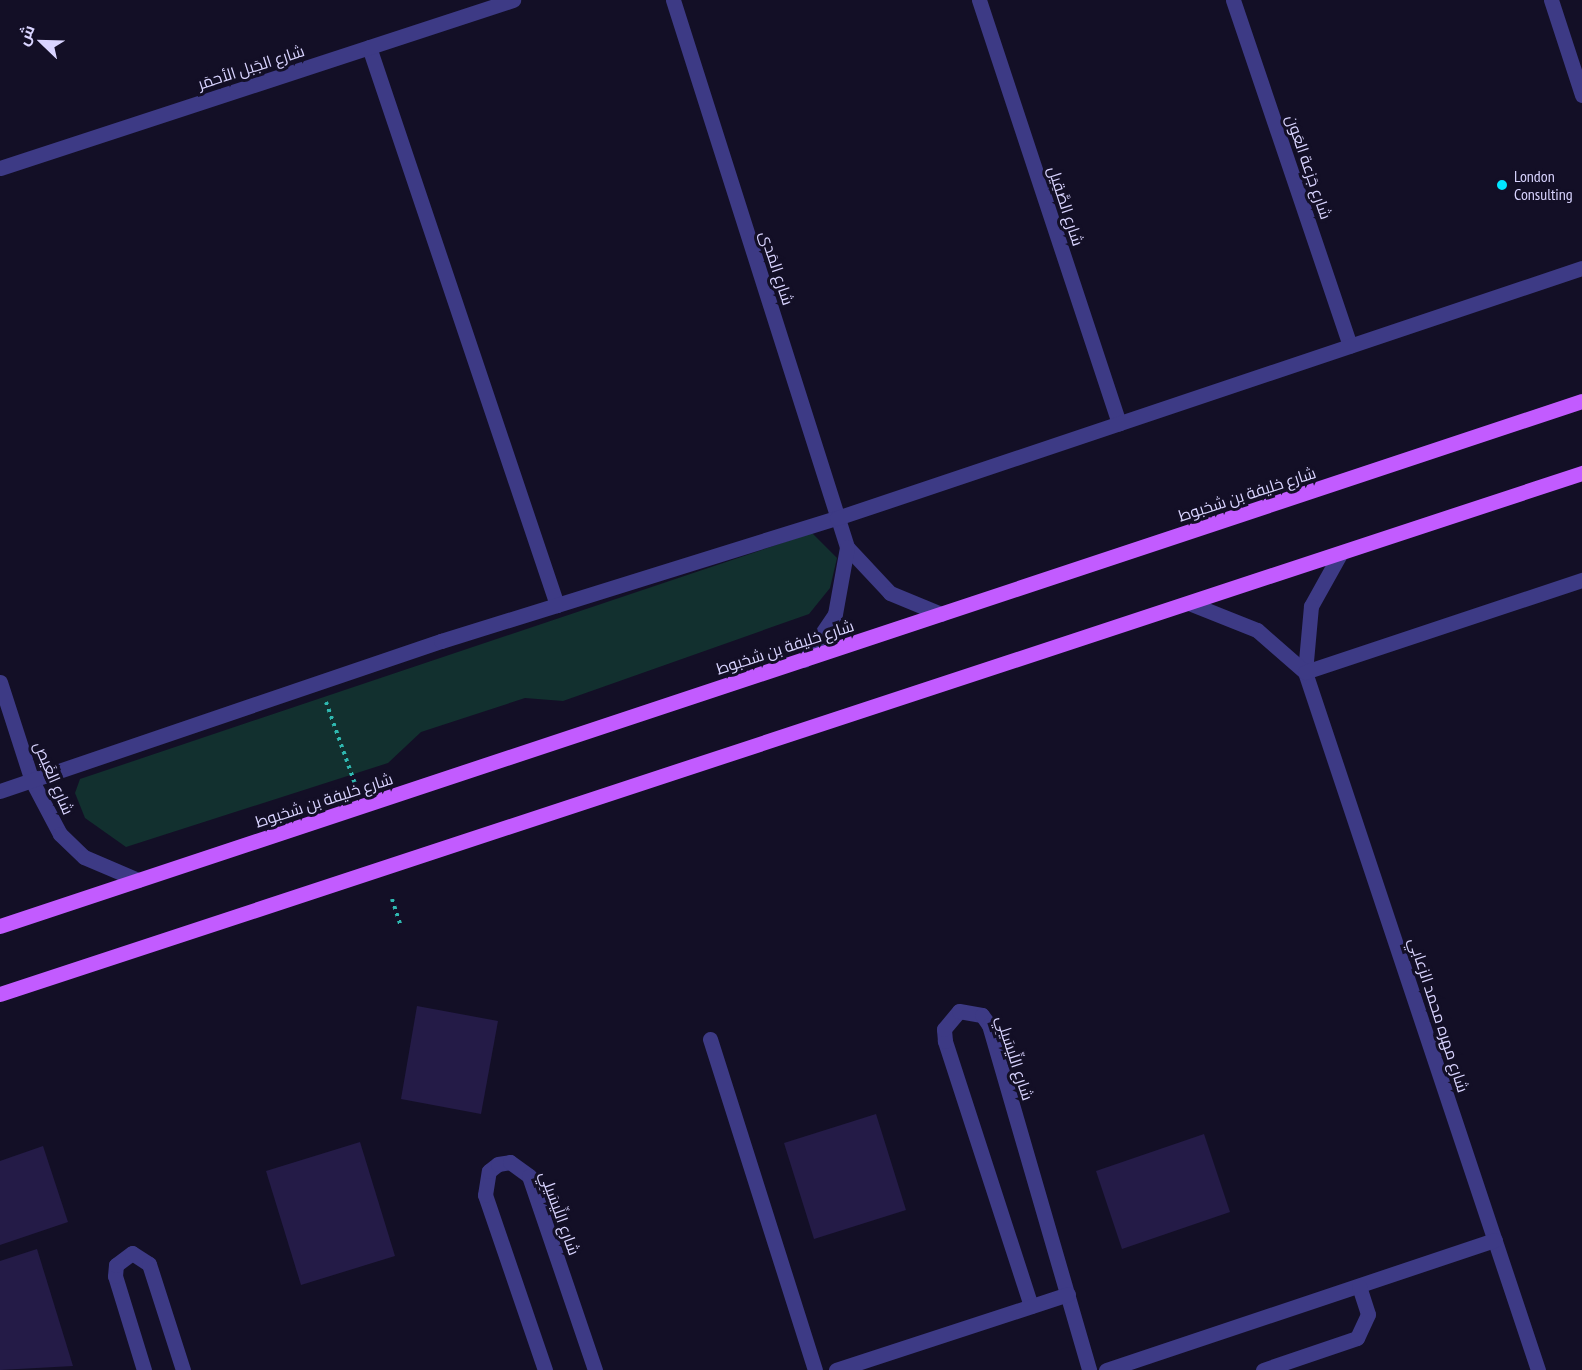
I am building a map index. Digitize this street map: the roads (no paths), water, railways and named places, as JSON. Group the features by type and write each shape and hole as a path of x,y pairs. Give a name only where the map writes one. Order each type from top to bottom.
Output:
{"main road":[{"name":"شارع خليفة بن شخبوط","path":"0,926 1582,401"},
{"path":"0,994 1582,473"}],"street":[{"name":"شارع الجَبل الأحمَر","path":"0,168 513,0"},
{"name":"شارع المَدى","path":"673,0 847,546 890,593 941,614"},
{"name":"شارع الصَّقِيل","path":"979,0 1119,423"},
{"name":"شارع جَزعة العَون","path":"1233,0 1350,346"},
{"path":"1551,0 1582,95"},
{"path":"369,47 557,605"},
{"path":"0,791 320,682 837,518 1582,268"},
{"name":"شارع المَدى","path":"804,660 835,614 847,546"},
{"name":"شارع مهره محمد الزعابي","path":"1340,554 1311,606 1305,672 1538,1370"},
{"path":"1189,603 1257,630 1305,672 1582,580"},
{"name":"شارع الغَيص","path":"0,682 32,782 50,820 71,847 138,880"},
{"name":"شارع اللِّيسَيلِي","path":"1031,1306 945,1041 944,1029 959,1011 982,1015 989,1025 1089,1370"},
{"path":"710,1039 815,1370"},
{"name":"شارع اللِّيسَيلِي","path":"544,1370 485,1195 486,1177 498,1164 510,1162 529,1176 595,1370"},
{"path":"1106,1370 1135,1365 1495,1240"},
{"path":"144,1370 115,1276 116,1265 132,1253 149,1264 183,1370"},
{"path":"1263,1370 1356,1338 1368,1314 1359,1286"},
{"path":"836,1370 1068,1294"}],"place":[{"name":"London Consulting","path":"1502,185"}]}
